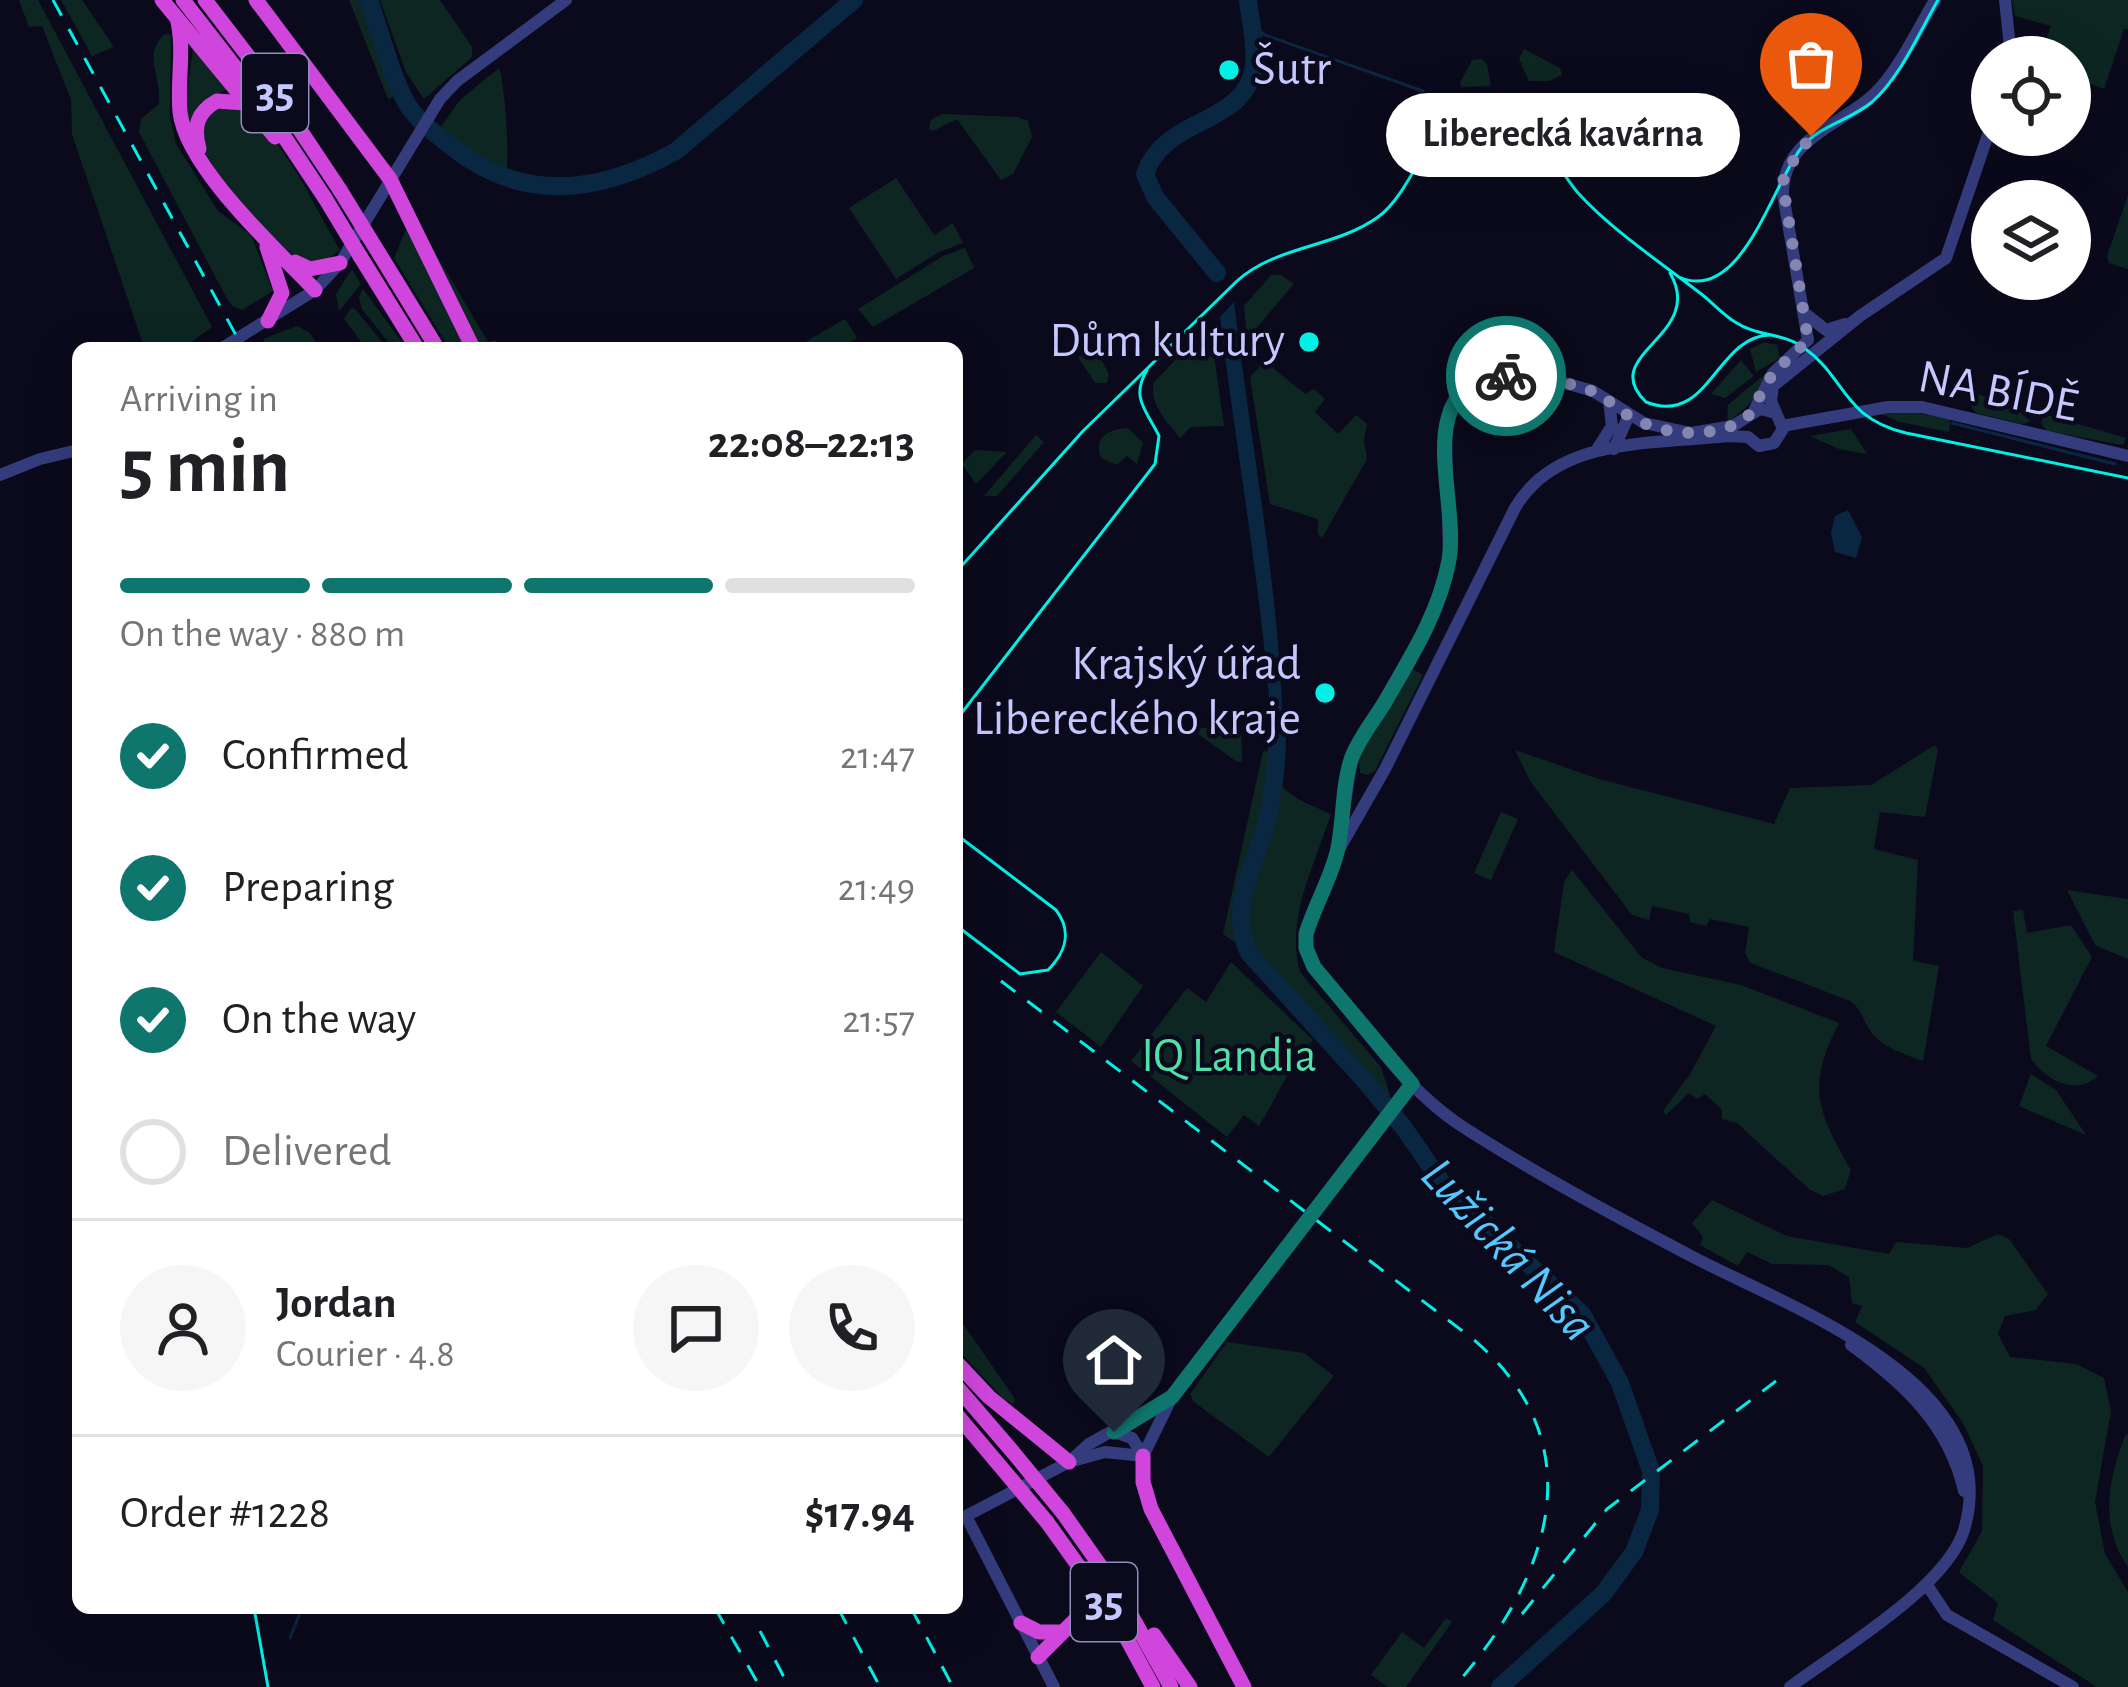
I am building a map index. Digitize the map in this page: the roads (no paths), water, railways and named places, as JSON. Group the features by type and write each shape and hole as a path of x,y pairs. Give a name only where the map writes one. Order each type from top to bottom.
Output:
{"highway":[{"path":"162,0 244,104 313,180"},
{"name":"35","path":"183,0 255,93 313,180 332,194"},
{"name":"35","path":"205,0 268,82 388,286 414,342"},
{"path":"256,0 390,179 470,342"},
{"path":"177,18 180,112 187,139 206,169 315,290"},
{"path":"206,169 195,133 201,113 217,101 244,104"},
{"path":"261,233 302,267 322,269 340,263"},
{"path":"261,233 280,276 282,293 268,321"},
{"name":"35","path":"388,286 431,342"},
{"path":"963,1369 1069,1462"},
{"name":"35","path":"963,1394 1063,1514 1115,1588 1172,1687"},
{"name":"35","path":"963,1422 1081,1567 1154,1687"},
{"path":"1143,1456 1149,1504 1244,1687"},
{"path":"1038,1657 1082,1613 1081,1567"},
{"path":"1115,1588 1190,1687"},
{"path":"1021,1624 1039,1632 1063,1631"}],"street":[{"path":"232,342 315,290 356,241 430,115 457,81 566,0"},
{"path":"1748,437 1750,415 1773,373 1807,343 1784,174 1803,143 1857,110 1885,82 1935,0"},
{"path":"2005,0 2009,36"},
{"path":"1790,1687 1927,1585 1959,1543 1970,1480 1964,1458 1937,1409 1875,1352 1843,1330 1546,1176 1462,1126 1412,1084 1309,958 1306,934 1338,850 1385,769 1518,501 1553,466 1596,452 1726,436 1748,437 1756,445 1768,446 1780,436 1771,400 1773,386 1860,316 1943,262 1981,156"},
{"path":"1806,314 1826,330 1860,316"},
{"path":"1338,850 1352,757 1433,615 1449,558 1446,439 1455,397 1490,377 1551,379 1594,391 1629,416 1668,430 1725,429 1766,408 1779,419"},
{"path":"1596,452 1611,430 1609,401"},
{"name":"NA BÍDĚ","path":"1779,419 1914,406 2128,456"},
{"path":"1614,449 1629,416"},
{"path":"0,475 72,451"},
{"path":"1352,757 1357,778 1365,781 1385,769"},
{"path":"1143,1456 1172,1397 1412,1084"},
{"path":"1069,1462 1089,1444 1172,1397"},
{"path":"1114,1432 1132,1438 1143,1456"},
{"path":"1054,1687 966,1516 1069,1462 1105,1452 1143,1456"},
{"path":"1927,1585 1947,1615 2072,1687"}],"water":[{"path":"1234,302 1271,577 1283,742 1272,737 1220,317"},
{"path":"1848,510 1862,537 1856,558 1835,552 1831,533 1835,516"}],"waterway":[{"name":"Lužická Nisa","path":"369,0 396,79 419,120 474,162 502,176 559,186 617,177 676,151 854,0"},
{"name":"Lužická Nisa","path":"1217,273 1155,197 1145,174 1169,141 1221,111 1248,86 1255,58 1248,0"},
{"path":"1251,24 1265,35 1423,91"},
{"path":"1952,423 2115,464"},
{"name":"Lužická Nisa","path":"1277,717 1272,797 1242,904 1249,953 1365,1081 1442,1183 1582,1314 1620,1383 1651,1471 1650,1510 1634,1552 1603,1594 1500,1687"},
{"path":"290,1638 300,1614"}],"tram line":[{"path":"1679,277 1701,281 1721,273 1738,257 1802,147 1882,92 1938,0"},
{"path":"963,564 1083,431 1237,281 1270,260 1343,235 1378,217 1402,190 1443,122 1465,103 1484,100 1517,116 1579,194 1622,233 1735,322 1803,347 1869,417 1906,433 2128,478"},
{"path":"1670,273 1678,295 1675,313 1634,370 1634,385 1646,402 1667,406 1684,402 1737,349 1770,335"},
{"path":"963,711 1155,464 1159,436 1140,397 1147,370"},
{"path":"963,840 1056,910 1065,941 1048,970 1020,974 963,931"},
{"path":"255,1614 268,1687"}],"railway":[{"path":"53,0 240,342"},
{"path":"1001,981 1473,1339 1512,1380 1536,1424 1547,1468 1546,1514 1534,1559 1514,1603 1454,1687"},
{"path":"1522,1614 1607,1509 1776,1381"},
{"path":"718,1614 760,1687"},
{"path":"841,1614 880,1687"},
{"path":"914,1614 953,1687"},
{"path":"760,1631 789,1687"}],"place":[{"name":"Šutr","path":"1229,70"},
{"name":"Liberecká kavárna","path":"1811,136"},
{"name":"Dům kultury","path":"1309,342"},
{"name":"Krajský úřad Libereckého kraje","path":"1325,693"}],"park label":[{"name":"IQ Landia","path":"1229,1057"}]}
